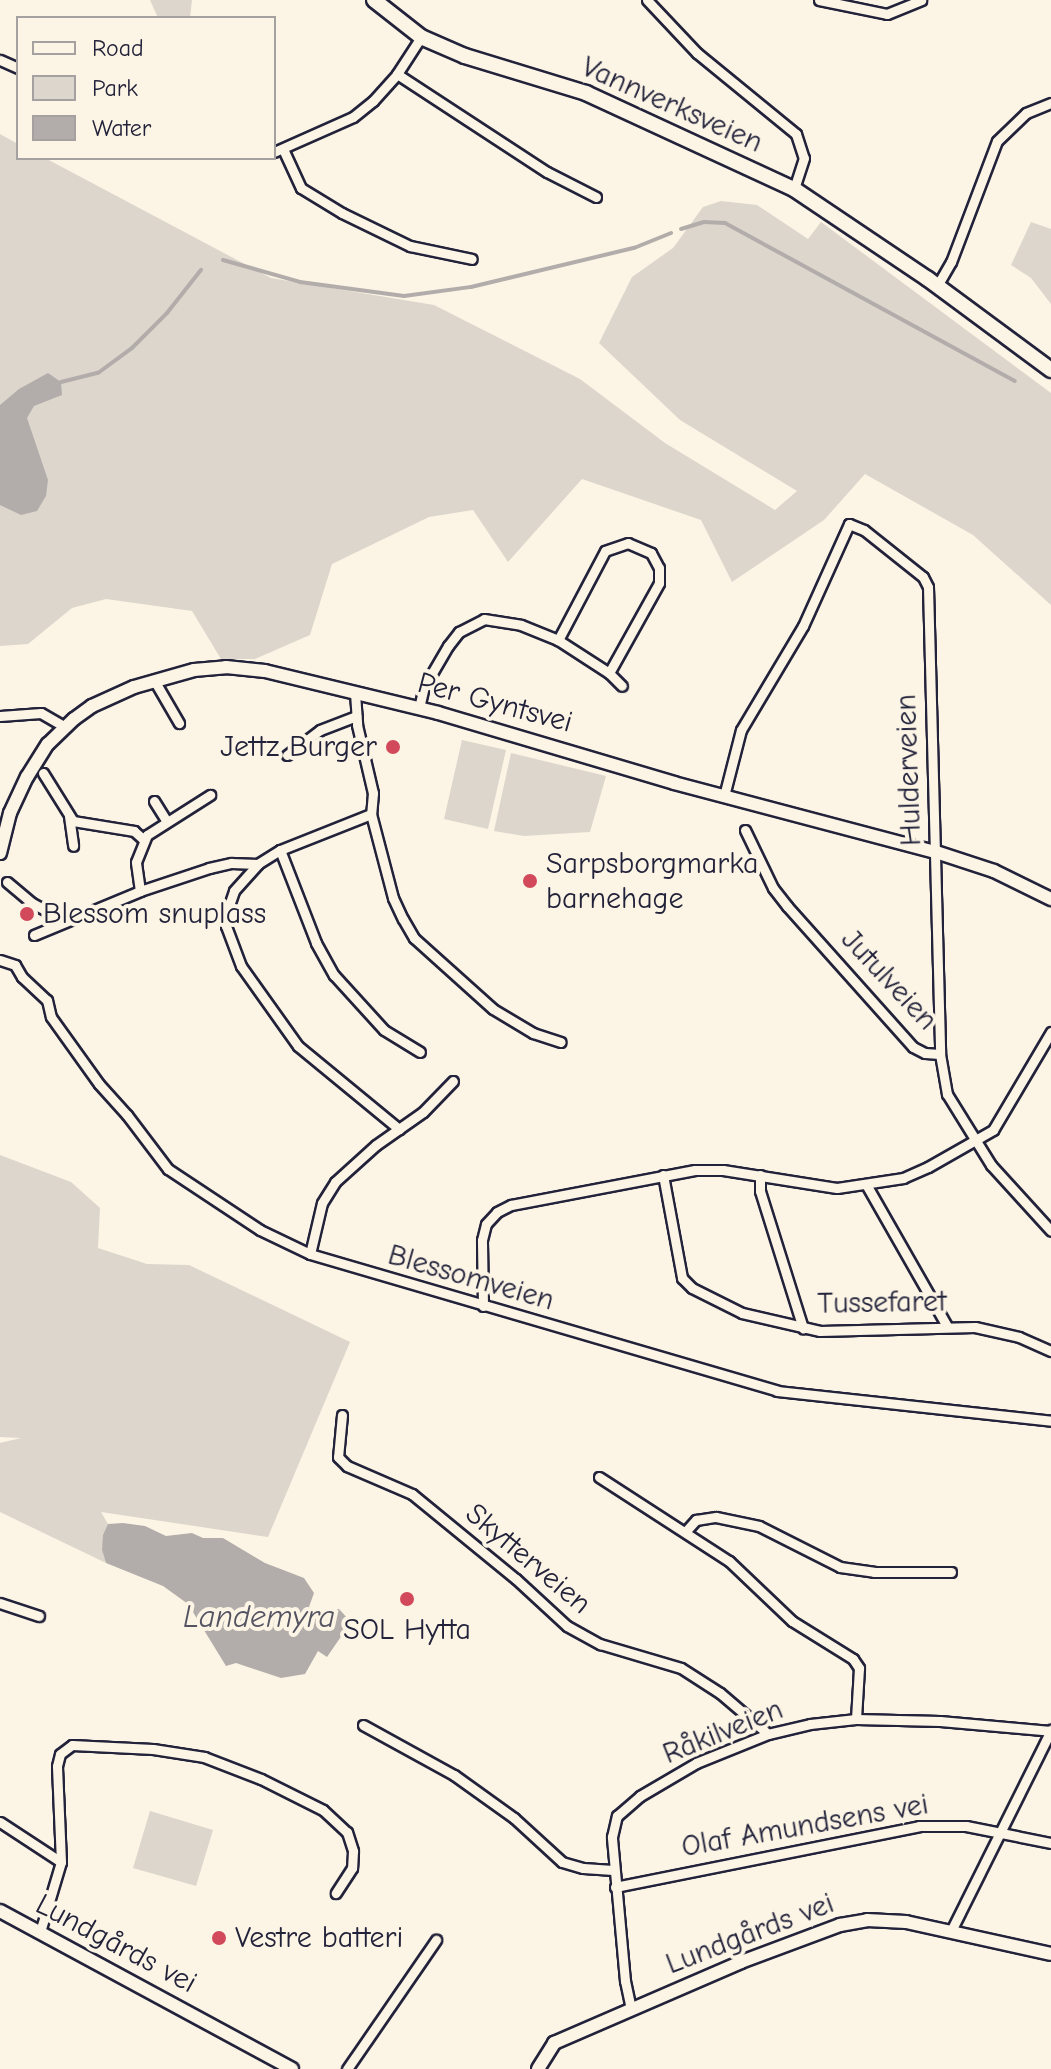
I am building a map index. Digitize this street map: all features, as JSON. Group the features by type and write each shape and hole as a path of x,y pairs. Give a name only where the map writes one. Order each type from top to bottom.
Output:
{"main road":[{"name":"Vannverksveien","path":"374,0 421,37 465,56 586,93 794,189 937,286 1051,370"}],"street":[{"path":"647,0 706,61 796,134 804,158 794,189"},
{"path":"819,0 887,14 921,0"},
{"path":"421,37 397,74 373,101 353,117 278,151 301,188 342,213 410,246 472,259"},
{"path":"397,74 547,172 596,197"},
{"path":"937,286 951,262 997,141 1026,113 1051,103"},
{"name":"Hulderveien","path":"724,796 741,730 803,626 849,524 864,530 913,569 928,587 940,1054"},
{"path":"558,640 605,551 628,543 645,549 659,568 659,583 609,673"},
{"path":"419,708 424,687 448,646 475,622 494,618 558,640 609,673 622,686"},
{"name":"Per Gyntsvei","path":"0,853 10,813 27,777 48,744 92,706 154,680 209,668 245,668 419,708 724,796 936,852 994,871 1051,899"},
{"path":"154,680 179,723"},
{"path":"355,693 356,716 373,793 371,814 393,898 414,938 493,1009 533,1033 561,1042"},
{"path":"0,716 41,713 65,727"},
{"path":"287,755 320,730 356,716"},
{"path":"43,773 69,816 80,824 134,831 144,840"},
{"path":"140,891 136,862 152,829 210,795"},
{"path":"154,801 166,820"},
{"path":"371,814 280,850 258,864 234,891 226,914 228,938 241,966 298,1046 399,1129"},
{"path":"69,816 73,846"},
{"name":"Jutulveien","path":"745,830 773,888 787,906 913,1047 925,1053 940,1054 947,1094 974,1138 991,1165 1051,1231"},
{"path":"280,850 316,943 334,975 384,1030 420,1052"},
{"path":"34,935 140,891 231,863 258,864"},
{"path":"7,882 32,903 56,916 75,919"},
{"name":"Blessomveien","path":"0,960 15,965 22,977 47,1000 51,1017 99,1084 168,1169 229,1212 310,1254 792,1394 1051,1421"},
{"path":"483,1306 482,1240 486,1224 497,1212 511,1205 663,1175 723,1170 822,1187 867,1186 917,1173 993,1130 1051,1032"},
{"path":"310,1254 327,1193 359,1159 423,1112 453,1081"},
{"name":"Tussefaret","path":"663,1175 677,1266 687,1283 742,1313 803,1328 836,1331 947,1326 995,1330 1051,1351"},
{"path":"760,1175 760,1191 803,1328"},
{"path":"867,1186 947,1326"},
{"name":"Skytterveien","path":"342,1415 338,1457 347,1466 412,1494 516,1579 567,1626 600,1644 681,1668 720,1693 768,1734"},
{"path":"599,1477 740,1569 792,1621 853,1659 859,1668 856,1719"},
{"path":"686,1531 701,1518 716,1517 759,1526 840,1567 874,1572 951,1572"},
{"path":"0,1603 39,1616"},
{"name":"Råkilveien","path":"631,2009 613,1870 614,1821 628,1806 675,1774 768,1734 856,1719 940,1721 1051,1730"},
{"path":"363,1725 454,1775 514,1818 562,1862 583,1868 613,1870"},
{"path":"951,1931 1051,1730"},
{"path":"40,1932 61,1862 62,1826 55,1785 63,1750 72,1745 176,1752 234,1767 334,1818 347,1832 353,1851 352,1868 336,1893"},
{"path":"0,1822 61,1862"},
{"name":"Olaf Amundsens vei","path":"615,1887 919,1826 949,1824 1051,1843"},
{"name":"Lundgårds vei","path":"0,1911 292,2069"},
{"name":"Lundgårds vei","path":"538,2069 554,2043 840,1925 887,1920 1051,1954"},
{"path":"347,2069 436,1940"}],"green space":[{"path":"150,0 192,0 190,16 157,16"},
{"path":"0,134 16,143 16,160 49,160 271,278 434,305 580,379 665,443 775,510 797,491 680,420 599,343 632,277 673,248 703,207 721,201 757,205 808,239 821,222 1051,393 1051,605 973,535 865,474 824,520 732,582 701,520 582,479 508,562 473,510 429,517 332,564 310,635 255,659 221,659 192,611 106,599 72,608 28,644 0,646"},
{"path":"1031,222 1051,229 1051,304 1031,278 1011,265"},
{"path":"462,740 506,750 488,829 444,819"},
{"path":"511,753 606,776 590,832 524,836 494,831"},
{"path":"0,1155 71,1182 100,1208 98,1248 147,1264 189,1265 350,1342 268,1537 101,1512 108,1524 102,1549 106,1563 0,1512 0,1443 21,1438 0,1437"},
{"path":"150,1811 213,1830 196,1886 133,1868"}],"water":[{"path":"48,373 61,382 62,395 34,406 27,418 48,480 46,496 37,511 21,515 0,505 0,405 19,389"},
{"name":"Landemyra","path":"108,1524 145,1526 166,1536 192,1533 203,1538 223,1538 265,1563 304,1578 314,1593 309,1607 311,1611 339,1609 351,1622 327,1657 318,1651 305,1674 281,1678 236,1663 226,1666 188,1604 163,1586 106,1563 102,1550 103,1535"}],"waterway":[{"path":"681,229 704,222 725,223 1015,381"},
{"path":"223,260 300,282 404,296 471,287 634,248 671,233"},
{"path":"61,382 98,373 132,348 167,313 201,270"}],"place":[{"name":"Jettz Burger","path":"393,747"},
{"name":"Sarpsborgmarka barnehage","path":"530,881"},
{"name":"Blessom snuplass","path":"27,914"},
{"name":"SOL Hytta","path":"407,1599"},
{"name":"Vestre batteri","path":"219,1938"}]}
